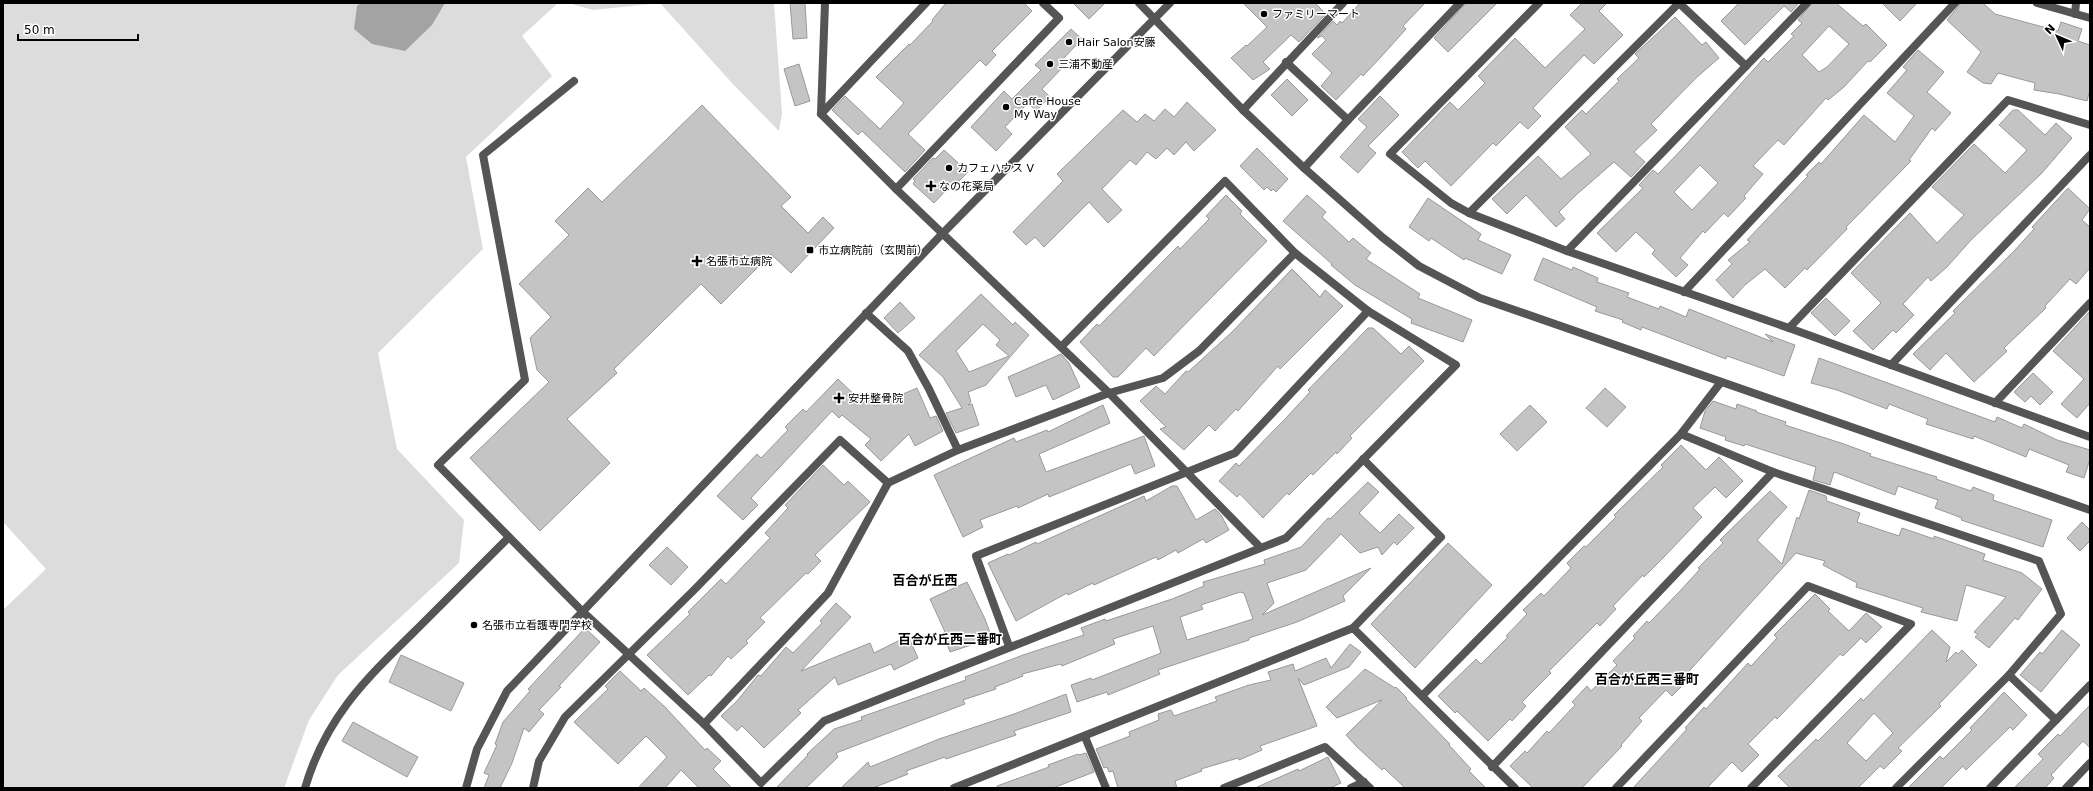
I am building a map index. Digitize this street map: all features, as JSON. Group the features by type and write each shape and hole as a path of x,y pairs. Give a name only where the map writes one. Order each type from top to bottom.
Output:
{"street":[{"path":"825,3 821,114 942,234 1110,393 1260,547"},
{"path":"821,114 926,3"},
{"path":"896,189 1059,18 1043,3"},
{"path":"1139,3 1244,110 1304,168 1382,237 1419,266 1480,298 2090,510"},
{"path":"466,788 476,749 507,691 942,234 1170,3"},
{"path":"1244,110 1286,62 1343,3"},
{"path":"1304,168 1460,3"},
{"path":"1540,3 1390,154 1451,203 1469,213 1567,251 1789,328 2090,437"},
{"path":"1469,213 1679,3 1746,66"},
{"path":"1567,251 1807,3"},
{"path":"1684,292 1955,3"},
{"path":"2037,3 2090,18"},
{"path":"2075,14 2076,3"},
{"path":"1286,62 1348,120"},
{"path":"574,81 482,155 525,380 438,465 583,612 704,724 758,786 824,721 1009,646 1286,538 1456,365 1368,311 1295,253 1225,181 1061,347"},
{"path":"1789,328 2008,100 2090,125"},
{"path":"1891,365 2090,155"},
{"path":"704,724 828,593 888,483 958,450 1110,393 1163,378 1199,350 1295,253"},
{"path":"1995,403 2090,303"},
{"path":"1009,646 976,556 1186,471 1235,453 1368,311"},
{"path":"866,313 908,351 929,389 958,450"},
{"path":"1422,696 1681,434 1721,382"},
{"path":"1681,434 1773,472 2039,561 2061,614 2009,675 1896,788"},
{"path":"533,788 539,761 565,717 694,590 840,440 888,483"},
{"path":"954,788 1085,737 1353,628 1441,537 1363,459"},
{"path":"1492,767 1773,472"},
{"path":"305,788 312,766 328,730 362,683 509,537"},
{"path":"1616,788 1808,586 1911,624 1751,788"},
{"path":"1353,628 1492,767 1515,788"},
{"path":"2009,675 2056,720"},
{"path":"1990,788 2090,685"},
{"path":"1085,737 1106,788"},
{"path":"1224,788 1325,747 1367,785"},
{"path":"2066,788 2090,763"},
{"path":"1351,788 1367,785"}],"shaded area":[{"path":"3,3 558,3 522,36 552,76 466,157 483,249 378,353 397,449 464,520 459,563 338,675 309,720 284,788 3,788 3,610 46,569 4,523 3,519"},
{"path":"360,3 445,3 432,25 405,51 372,44 354,29 357,6"},
{"path":"568,3 660,3 593,10"},
{"path":"660,3 774,3 782,113 779,131 732,83"}],"building":[{"path":"790,3 805,3 807,38 793,39"},
{"path":"946,3 1024,3 1032,11 992,51 996,55 986,66 980,60 908,134 925,150 905,172 862,131 858,135 832,110 845,96 880,129 904,103 876,77 933,21 932,20"},
{"path":"1073,3 1105,3 1089,19"},
{"path":"1243,3 1315,3 1326,14 1299,42 1291,35 1263,62 1270,69 1253,80 1231,58 1246,45 1247,46 1267,27"},
{"path":"1360,3 1425,3 1403,26 1406,29 1380,58 1363,76 1361,74 1336,100 1321,86 1332,73 1312,54 1326,40 1322,36 1317,38 1333,21 1337,25 1340,21 1342,23"},
{"path":"1466,3 1497,3 1448,52 1434,38"},
{"path":"1582,3 1607,3 1599,11 1623,35 1594,64 1584,55 1533,108 1541,116 1528,129 1520,122 1496,146 1493,143 1451,186 1425,161 1418,168 1402,152 1450,102 1458,110 1485,83 1478,76 1515,38 1545,68 1585,29 1570,15"},
{"path":"1739,3 1799,3 1791,12 1784,6 1745,45 1721,21"},
{"path":"1812,3 1836,3 1863,26 1866,24 1887,45 1870,62 1868,61 1844,87 1828,100 1826,98 1784,145 1778,140 1753,166 1763,174 1744,196 1746,198 1728,217 1724,213 1705,233 1703,231 1680,258 1688,265 1676,277 1652,254 1655,250 1636,232 1616,252 1597,233 1643,188 1639,185 1653,170 1658,174 1683,148 1764,58 1768,62 1794,36 1791,34 1802,23 1798,20","holes":["1829,26 1849,44 1827,67 1819,72 1802,55","1700,165 1718,183 1692,210 1674,192"]},
{"path":"1882,3 1917,3 1900,21"},
{"path":"1961,3 1983,3 1995,14 2058,31 2061,22 2082,29 2078,41 2090,45 2090,90 2087,101 2034,90 2035,83 1998,73 1991,84 1983,83 1967,72 1981,52 1947,20"},
{"path":"1675,17 1702,45 1706,42 1719,58 1696,78 1651,124 1657,130 1634,152 1645,162 1631,177 1614,162 1559,212 1565,219 1556,227 1526,195 1507,214 1492,199 1538,156 1561,179 1591,154 1565,127 1582,110 1586,114 1619,81 1617,79 1639,58 1635,54"},
{"path":"1071,29 1082,39 1062,60 1066,64 1042,89 1050,97 1036,111 1028,103 1005,127 1012,134 996,151 971,127 1004,91 1012,99 1041,70 1035,65"},
{"path":"1918,50 1944,72 1927,92 1951,113 1935,131 1932,128 1909,160 1911,161 1846,227 1847,229 1807,270 1805,268 1785,288 1765,269 1745,285 1733,298 1716,280 1732,264 1728,260 1750,242 1747,240 1808,176 1806,175 1819,162 1821,164 1864,115 1895,142 1914,116 1887,93 1907,70 1903,67"},
{"path":"799,64 810,101 795,106 784,69"},
{"path":"1287,79 1308,100 1292,116 1271,95"},
{"path":"1380,96 1399,115 1368,146 1376,153 1358,173 1340,157 1367,127 1358,119"},
{"path":"1187,102 1216,130 1194,151 1186,142 1174,155 1167,148 1156,159 1147,152 1136,165 1130,160 1102,189 1122,210 1108,223 1089,202 1044,247 1035,237 1026,245 1013,232 1063,181 1057,174 1123,110 1137,122 1145,114 1154,121 1165,109 1174,117"},
{"path":"702,105 791,197 781,206 808,233 823,217 834,228 791,273 771,254 721,304 701,284 614,369 617,373 567,419 610,463 540,531 470,458 549,382 537,370 530,338 551,317 519,284 569,235 555,221 588,188 602,202"},
{"path":"2013,110 2018,110 2045,135 2056,123 2072,138 2041,174 1972,239 1947,267 1931,281 1928,277 1903,304 1914,315 1896,333 1893,330 1873,350 1853,331 1881,303 1851,273 1910,213 1937,243 1964,215 1932,187 1974,144 2005,173 2027,150 1999,125"},
{"path":"1257,148 1288,179 1276,192 1273,189 1271,191 1267,187 1264,190 1240,166"},
{"path":"944,150 968,172 954,186 952,184 934,203 913,184 915,181 913,179 933,158 935,159"},
{"path":"2068,188 2090,209 2082,220 2090,227 2090,268 2076,284 2070,279 2045,306 2046,308 2004,348 2007,351 1974,382 1946,353 1930,370 1913,354 1955,313 1953,311 2015,250 2034,229 2032,227"},
{"path":"1226,195 1242,211 1240,214 1267,241 1154,356 1146,348 1118,377 1113,377 1080,342 1097,324 1099,326 1178,246 1180,249 1209,219 1206,216"},
{"path":"1307,195 1326,212 1322,217 1349,242 1353,238 1371,253 1366,259 1420,294 1418,298 1472,320 1463,342 1411,323 1412,319 1355,285 1283,221"},
{"path":"1428,198 1481,234 1478,240 1511,255 1502,274 1465,258 1464,260 1431,238 1429,241 1409,227"},
{"path":"1543,258 1572,270 1573,267 1598,278 1597,282 1629,293 1627,297 1659,309 1660,306 1686,317 1689,309 1773,342 1765,334 1795,345 1784,376 1727,356 1726,359 1642,327 1641,330 1622,322 1623,320 1595,311 1597,307 1534,280"},
{"path":"1292,269 1320,297 1325,290 1343,306 1280,369 1278,366 1238,411 1236,409 1215,431 1209,425 1184,450 1160,429 1166,427 1140,401 1156,386 1165,394 1186,371 1188,372 1232,332"},
{"path":"981,294 1013,325 1015,322 1029,335 986,385 968,392 971,402 968,405 972,404 979,425 956,433 946,413 962,408 943,377 919,355","holes":["983,324 1000,340 996,345 1009,356 969,372 956,351"]},
{"path":"1826,298 1850,321 1835,336 1811,313"},
{"path":"900,302 915,318 898,333 884,318"},
{"path":"2090,311 2090,403 2077,418 2061,404 2084,379 2053,351"},
{"path":"1368,328 1373,328 1401,354 1409,346 1424,361 1350,436 1352,438 1337,454 1336,452 1313,475 1311,473 1289,495 1287,493 1263,518 1240,494 1237,497 1219,481 1236,463 1239,466 1285,419 1310,392 1308,390"},
{"path":"1061,354 1069,363 1080,387 1053,400 1046,385 1016,397 1008,377"},
{"path":"1819,358 1995,422 1997,417 2022,428 2024,424 2057,440 2090,450 2090,459 2084,478 2066,472 2069,465 2029,449 2026,457 1974,436 1973,439 1926,424 1928,419 1889,404 1887,409 1837,390 1811,383"},
{"path":"2033,373 2053,392 2040,405 2031,396 2025,402 2014,392"},
{"path":"838,379 863,403 867,398 875,406 917,388 930,418 936,416 943,431 915,446 909,434 881,461 865,445 871,439 842,415 839,418 832,411 751,498 758,505 743,520 717,496 757,454 761,458 788,430 785,427 803,409 806,412"},
{"path":"1605,388 1626,407 1607,427 1586,408"},
{"path":"1713,401 1736,409 1737,404 1757,411 1756,412 1786,422 1785,425 1844,444 1871,454 1870,456 1937,477 1936,479 1971,491 1973,487 1994,495 1993,500 2052,520 2043,547 1961,520 1962,518 1935,508 1938,500 1898,486 1895,495 1834,472 1830,485 1813,480 1816,467 1745,444 1744,446 1725,440 1726,437 1700,428 1705,411"},
{"path":"1103,405 1110,423 1039,454 1046,472 1144,436 1155,466 1135,474 1131,464 1049,497 1048,494 1018,508 1017,506 980,520 983,527 963,537 934,475 1014,438 1016,442 1047,430 1048,432"},
{"path":"1530,405 1547,422 1517,451 1500,434"},
{"path":"1681,445 1706,470 1719,457 1743,481 1726,498 1715,487 1693,508 1702,517 1644,577 1643,575 1613,606 1616,609 1600,626 1597,623 1549,671 1551,673 1522,702 1526,706 1512,721 1510,719 1488,741 1457,711 1455,713 1438,696 1476,659 1481,664 1508,637 1506,636 1527,614 1523,610 1541,593 1544,596 1571,568 1567,563 1584,546 1586,547 1616,517 1614,515 1663,467 1661,465"},
{"path":"823,465 844,485 848,481 870,502 815,555 821,561 808,574 806,573 760,618 765,622 746,641 748,643 731,659 728,656 711,676 709,675 688,695 647,655 690,614 688,612 721,579 726,584 770,538 765,533 788,508 785,505"},
{"path":"1368,482 1379,492 1359,513 1380,533 1399,514 1414,528 1397,545 1394,542 1382,555 1378,547 1360,553 1341,534 1306,570 1267,583 1274,603 1262,615 1371,568 1343,596 1345,601 1297,622 1249,638 1249,640 1158,670 1160,674 1108,695 1107,692 1077,702 1071,685 1091,678 1092,680 1161,653 1153,626 1113,639 1115,644 1062,666 1061,664 1022,674 1023,676 995,687 996,689 963,700 965,704 836,753 838,757 806,788 776,788 808,755 807,754 834,729 862,720 861,717 966,680 965,677 1023,655 1084,635 1081,628 1105,619 1106,621 1172,599 1204,586 1203,582 1265,564 1264,560 1301,547 1328,518 1330,519","holes":["1240,592 1244,593 1253,619 1187,640 1180,617 1203,609 1201,605"]},
{"path":"1172,486 1177,486 1196,520 1215,509 1221,515 1229,530 1206,543 1203,539 1178,553 1176,550 1158,560 1156,557 1094,585 1093,583 1068,595 1067,593 1016,621 988,563 1036,542 1037,544 1144,496 1146,501"},
{"path":"1809,490 1826,496 1827,501 1860,513 1857,522 1899,536 1902,528 1934,539 1934,536 1985,554 1983,560 2022,573 2042,589 2018,620 2015,618 1989,648 1975,637 1978,634 1974,632 2006,597 1966,585 1957,621 1921,612 1923,608 1856,587 1857,583 1823,565 1825,561 1796,553 1682,679 1686,682 1672,696 1666,690 1639,718 1642,721 1621,745 1622,746 1582,788 1533,788 1510,766 1525,751 1527,753 1547,731 1549,733 1575,705 1572,702 1587,686 1591,691 1617,665 1613,661 1635,638 1633,636 1647,621 1649,623 1681,590 1700,569 1698,568 1723,543 1720,540 1770,491 1787,507 1757,540 1782,564 1797,517 1799,519"},
{"path":"2082,522 2090,530 2090,541 2080,551 2067,538"},
{"path":"1448,543 1492,585 1415,668 1371,624"},
{"path":"667,547 688,567 671,585 649,565"},
{"path":"967,582 985,619 992,638 950,652 943,633 945,632 930,599"},
{"path":"1815,594 1830,609 1828,611 1849,631 1866,613 1882,627 1866,643 1861,638 1843,656 1840,654 1777,719 1775,717 1748,744 1759,755 1742,772 1732,762 1707,788 1633,788 1687,729 1685,728 1704,707 1706,709 1748,663 1751,666 1777,638 1774,635"},
{"path":"836,603 851,617 801,671 870,643 874,653 908,636 918,658 894,670 891,664 838,685 835,677 798,710 801,713 764,748 742,726 737,731 721,716 737,701 758,675 761,676 786,647 793,653 822,623 820,621"},
{"path":"585,628 600,642 539,710 544,714 529,732 524,728 512,763 500,788 484,788 489,775 484,773 497,745 495,744 503,722 530,691 528,689"},
{"path":"1932,630 1950,647 1946,662 1956,652 1958,654 1962,650 1977,665 1939,704 1941,706 1898,748 1902,751 1884,769 1880,766 1858,788 1790,788 1778,776 1816,739 1818,741 1861,698 1863,701","holes":["1874,713 1893,733 1866,761 1847,743"]},
{"path":"2062,630 2080,645 2041,692 2020,675 2040,652 2042,654"},
{"path":"1350,644 1361,652 1349,667 1304,685 1298,678 1317,726 1260,746 1262,750 1239,760 1238,758 1201,769 1202,771 1175,781 1177,788 1118,788 1113,771 1109,772 1107,767 1104,768 1096,749 1130,736 1129,732 1159,720 1158,714 1171,710 1174,716 1217,701 1215,697 1249,685 1271,680 1268,672 1293,664 1295,671 1326,658 1331,668"},
{"path":"401,655 464,683 451,711 389,682"},
{"path":"1365,669 1395,688 1396,687 1450,744 1449,745 1471,769 1469,771 1486,788 1405,788 1384,768 1382,770 1357,747 1346,735 1382,700 1337,718 1326,707"},
{"path":"620,671 641,691 644,688 665,707 705,750 707,748 721,761 713,769 732,788 699,788 681,770 665,788 638,788 667,757 646,736 618,764 574,722 608,689 605,686"},
{"path":"2004,692 2027,715 2013,730 2010,727 1966,770 1963,766 1941,788 1908,788 1940,756 1943,759 1972,730 1970,728"},
{"path":"1066,694 1071,712 1014,731 1016,735 906,771 908,774 873,788 841,788 868,762 870,767 939,739 1014,714"},
{"path":"2090,705 2090,748 2083,741 2051,775 2054,778 2045,788 2014,788 2043,759 2038,754 2058,734 2060,736"},
{"path":"353,722 418,757 407,777 342,741"},
{"path":"1086,753 1094,772 1053,788 997,788 997,786 1049,767 1048,765 1078,754"},
{"path":"1328,757 1341,783 1330,788 1255,788 1298,769 1299,771"}],"place":[{"name":"ファミリーマート","path":"1264,14"},
{"name":"Hair Salon安藤","path":"1069,42"},
{"name":"三浦不動産","path":"1050,64"},
{"name":"Caffe House My Way","path":"1006,107"},
{"name":"カフェハウス V","path":"949,168"},
{"name":"なの花薬局","path":"931,186"},
{"name":"市立病院前（玄関前）","path":"810,250"},
{"name":"名張市立病院","path":"697,261"},
{"name":"安井整骨院","path":"839,398"},
{"name":"名張市立看護専門学校","path":"474,625"}],"district":[{"name":"百合が丘西","path":"925,580"},
{"name":"百合が丘西二番町","path":"950,639"},
{"name":"百合が丘西三番町","path":"1647,679"}]}
